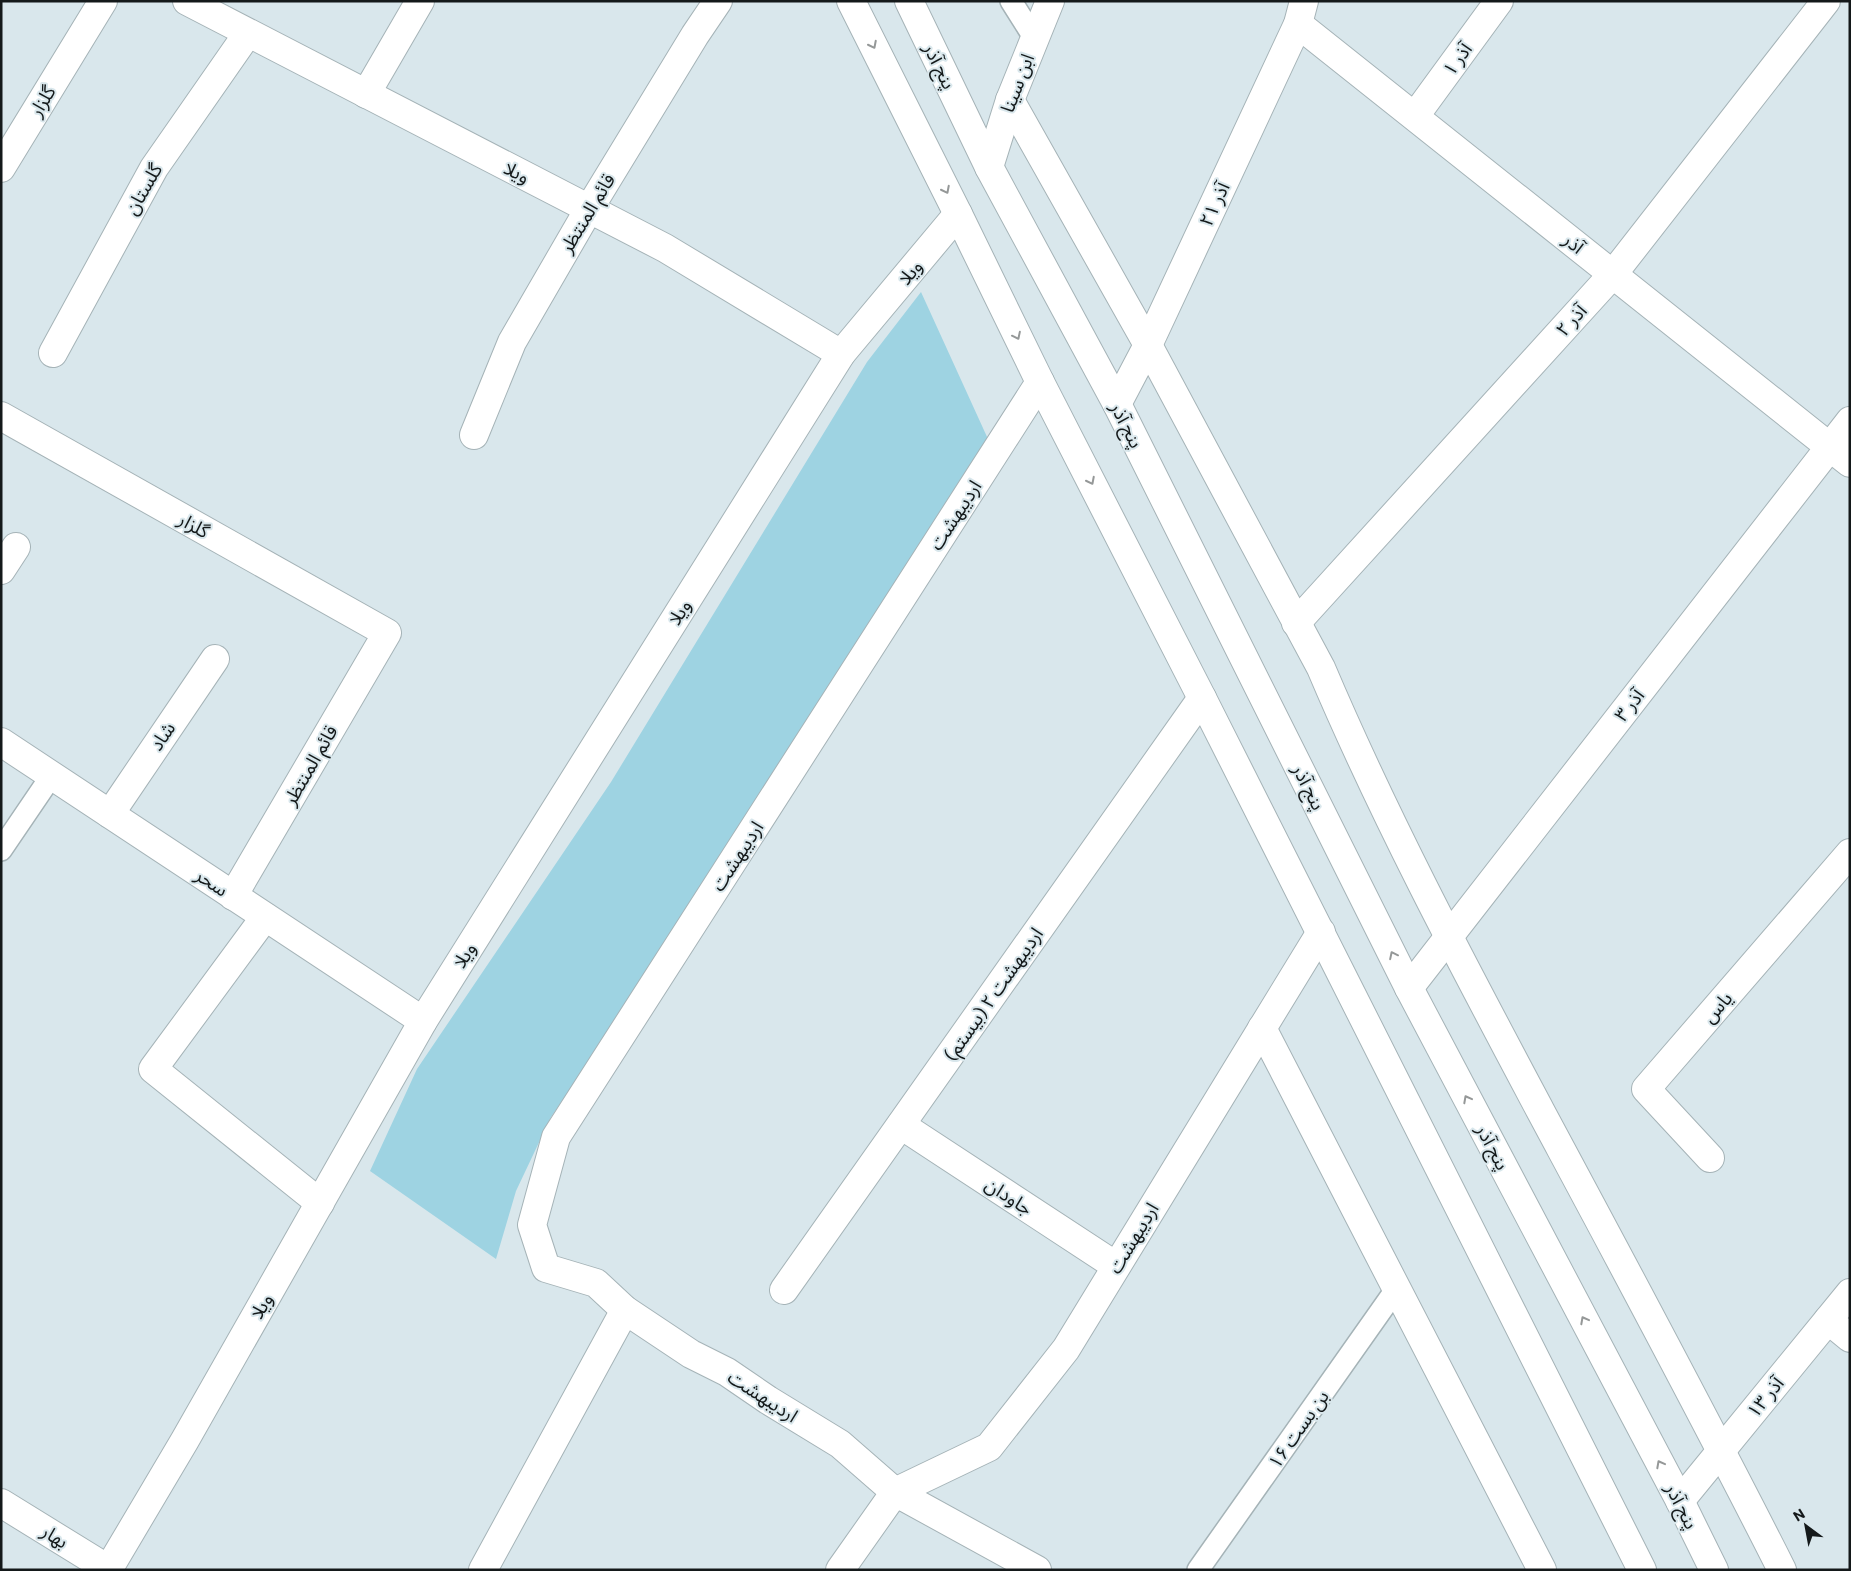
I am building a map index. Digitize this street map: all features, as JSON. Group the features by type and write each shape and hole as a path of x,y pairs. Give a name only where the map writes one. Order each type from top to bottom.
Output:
{"street":[{"name":"گلزار","path":"1,168 103,1"},
{"name":"ویلا","path":"186,1 665,248 842,354"},
{"path":"366,94 420,1"},
{"name":"قائم المنتظر","path":"474,435 512,342 589,209 695,35 718,1"},
{"path":"851,1 1040,382 1202,698 1642,1570"},
{"name":"پنج آذر","path":"909,1 988,167 1117,404 1408,988 1680,1501 1714,1570"},
{"name":"ابن سینا","path":"988,167 1010,100 1050,1"},
{"name":"آذر ۱","path":"1415,116 1500,1"},
{"name":"آذر ۲","path":"1296,623 1613,274 1826,1"},
{"name":"آذر","path":"1301,13 1415,116 1840,455"},
{"name":"آذر ۲۱","path":"1117,404 1148,345 1301,13"},
{"name":"گلستان","path":"53,353 154,168 248,33"},
{"path":"1010,100 1148,345 1321,668 1342,717 1448,938 1721,1450 1782,1570"},
{"name":"ویلا","path":"108,1570 185,1440 423,1021 842,354 958,214"},
{"name":"اردیبهشت","path":"895,1492 840,1444 768,1400 727,1372 691,1354 625,1310 596,1282 546,1268 532,1225 556,1137 1040,382"},
{"name":"گلزار","path":"1,416 387,633"},
{"name":"آذر ۳","path":"1408,988 1840,455 1850,421"},
{"path":"1,570 16,547"},
{"name":"قائم المنتظر","path":"233,896 387,633"},
{"name":"شاد","path":"110,814 215,659"},
{"name":"اردیبهشت ۲ (بیستم)","path":"784,1290 1202,698"},
{"name":"سحر","path":"1,742 423,1021"},
{"name":"یاس","path":"1710,1158 1646,1089 1850,853"},
{"path":"265,917 153,1069 320,1202"},
{"name":"اردیبهشت","path":"840,1570 895,1492 989,1447 1066,1349 1320,932"},
{"path":"1262,1028 1542,1570"},
{"name":"جاودان","path":"901,1125 1116,1266"},
{"name":"۱۳ آذر","path":"1680,1501 1850,1293"},
{"path":"483,1570 625,1310"},
{"path":"1828,1320 1850,1338"},
{"path":"895,1492 1037,1570"},
{"name":"بهار","path":"1,1503 108,1570"}],"lane":[{"path":"1011,1 1035,39"},
{"path":"1,850 52,775"},
{"name":"بن بست ۱۶","path":"1198,1570 1396,1288"}],"shaded area":[{"path":"921,292 993,450 753,824 551,1117 516,1191 496,1259 370,1171 417,1069 611,782 867,362"}]}
